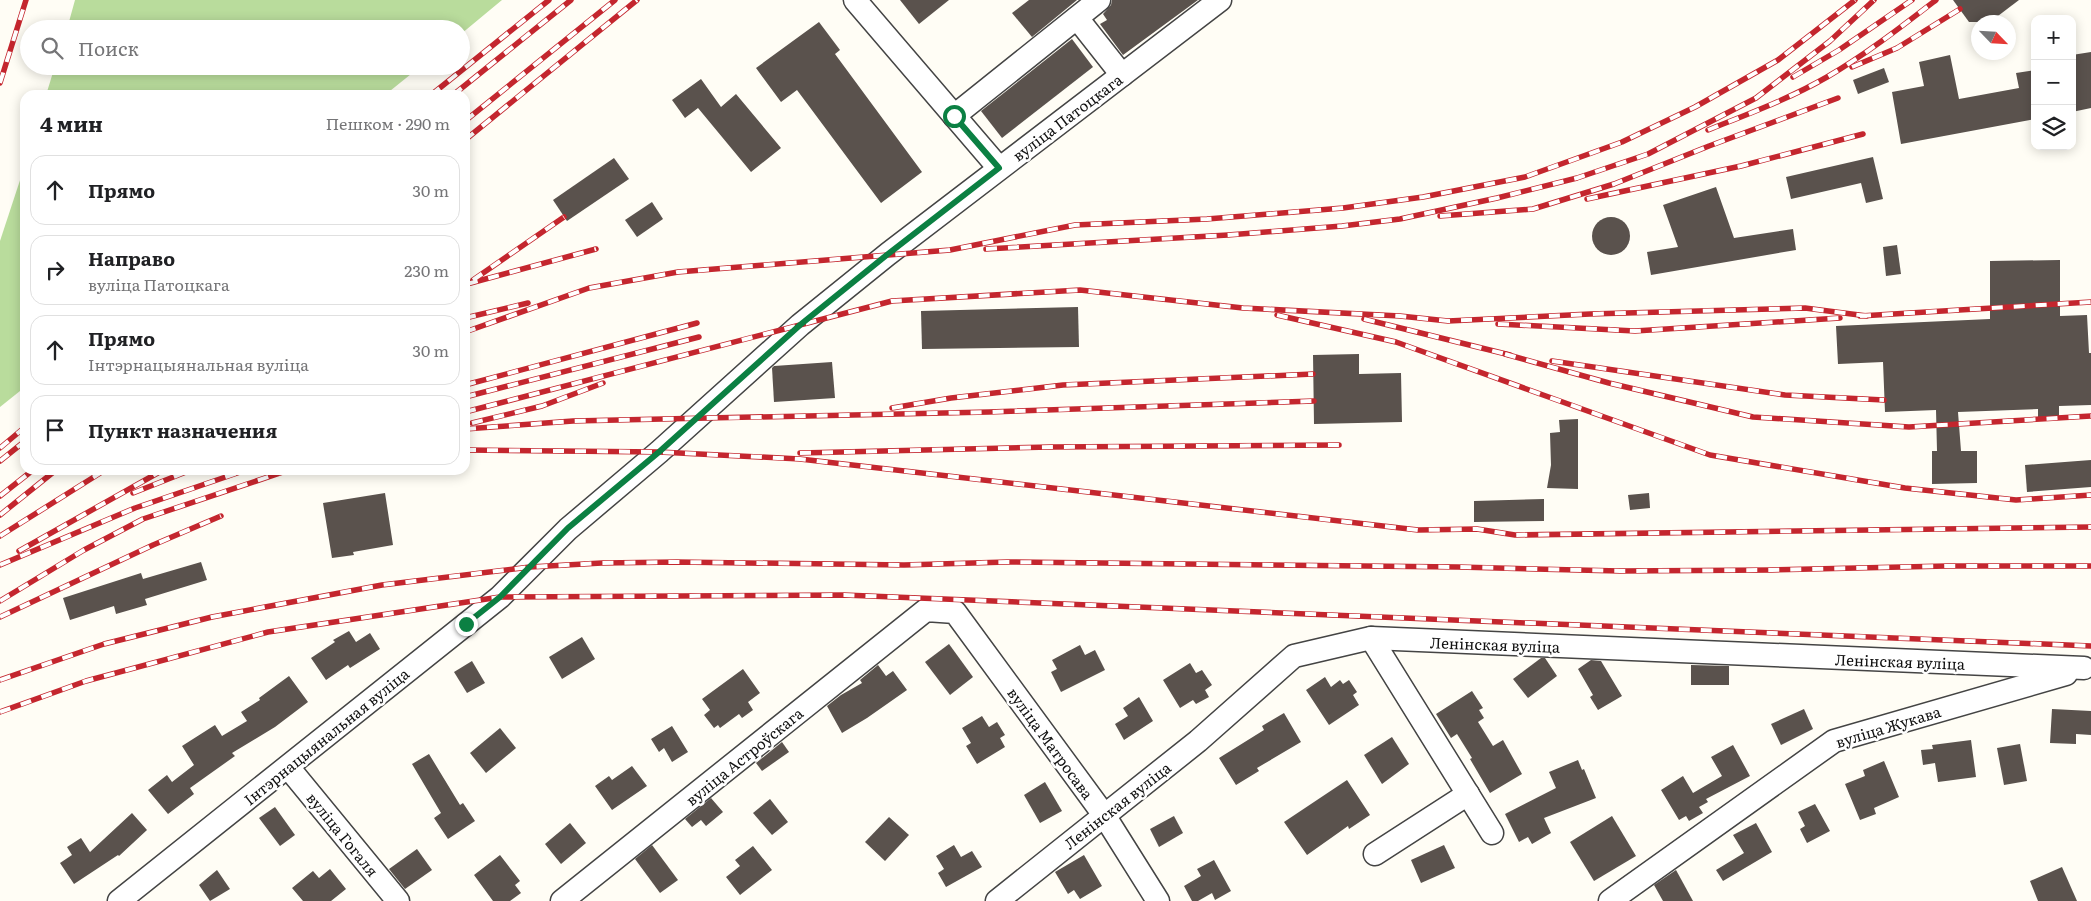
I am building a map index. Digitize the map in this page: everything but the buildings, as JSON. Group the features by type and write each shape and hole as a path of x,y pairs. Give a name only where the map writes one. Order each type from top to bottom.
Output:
{"street":[{"path":"855,0 999,168"},
{"path":"954,116 1099,0"},
{"name":"вуліца Патоцкага","path":"530,567 568,528 659,452 800,325 999,168 1220,0"},
{"path":"1077,18 1122,75"},
{"name":"Інтэрнацыянальная вуліца","path":"119,901 500,597 530,567"},
{"name":"вуліца Матросава","path":"926,610 955,612 1104,815 1158,901"},
{"name":"вуліца Астроўскага","path":"562,901 926,610"},
{"path":"1371,638 1492,833"},
{"name":"Ленінская вуліца","path":"997,901 1198,741 1294,656 1371,638 2087,669"},
{"name":"вуліца Жукава","path":"1610,901 1834,741 2087,669"},
{"name":"вуліца Гогаля","path":"288,767 398,901"},
{"path":"1375,854 1468,794"}],"green space":[{"path":"75,0 502,0 470,27 470,20 69,20"},
{"path":"52,75 410,75 391,90 48,90"},
{"path":"20,180 20,391 0,407 0,241"}],"railway":[{"path":"0,83 26,0"},
{"path":"470,64 549,0"},
{"path":"459,90 571,0"},
{"path":"470,117 615,0"},
{"path":"470,136 637,0"},
{"path":"470,330 589,288 678,272 950,250 1075,225 1207,219 1343,208 1423,197 1525,177 1622,142 1695,107 1778,60 1855,0"},
{"path":"986,249 1228,235 1342,226 1400,219 1577,178 1648,154 1756,98 1830,41 1874,0"},
{"path":"1793,77 1839,50 1912,0"},
{"path":"1708,130 1813,85 1869,50 1936,0"},
{"path":"1852,67 1897,48 1960,9"},
{"path":"437,90 456,75"},
{"path":"1440,216 1533,209 1614,184 1838,98"},
{"path":"1587,199 1741,166 1863,134"},
{"path":"473,280 564,217"},
{"path":"470,283 596,249"},
{"path":"470,411 892,301 1080,290 1243,308 1400,316 1448,321 1590,314 1805,308 1867,316"},
{"path":"1860,316 2091,302"},
{"path":"470,317 528,303"},
{"path":"1277,315 1396,342 1710,455 1905,488 2016,500 2091,495"},
{"path":"1498,324 1635,331 1840,318"},
{"path":"1364,319 1510,355"},
{"path":"470,384 697,323"},
{"path":"470,396 699,337"},
{"path":"1505,354 1609,383 1753,417 1909,427 2091,416"},
{"path":"1552,361 1785,395 1884,400"},
{"path":"892,408 951,398 1063,385 1313,374"},
{"path":"472,423 542,406 603,383"},
{"path":"470,429 573,421 989,412 1314,401"},
{"path":"0,448 20,431"},
{"path":"0,461 20,445"},
{"path":"800,453 1051,447 1339,445"},
{"path":"470,450 659,452 800,459 1418,530 1477,529 1515,535 2091,527"},
{"path":"0,496 27,475"},
{"path":"0,515 50,475"},
{"path":"0,536 97,475"},
{"path":"19,551 154,475"},
{"path":"133,493 178,475"},
{"path":"0,565 135,508 231,475"},
{"path":"0,601 84,550 143,519 274,475"},
{"path":"0,617 153,545 221,516"},
{"path":"0,680 104,644 212,617 382,585 530,567 602,563 904,565 1007,562 1458,567 1620,571 1947,566 2091,566"},
{"path":"0,712 86,681 268,632 500,597 844,595 2091,646"}],"route":[{"path":"466,624 500,597 568,528 659,452 800,325 999,168 954,116"}]}
